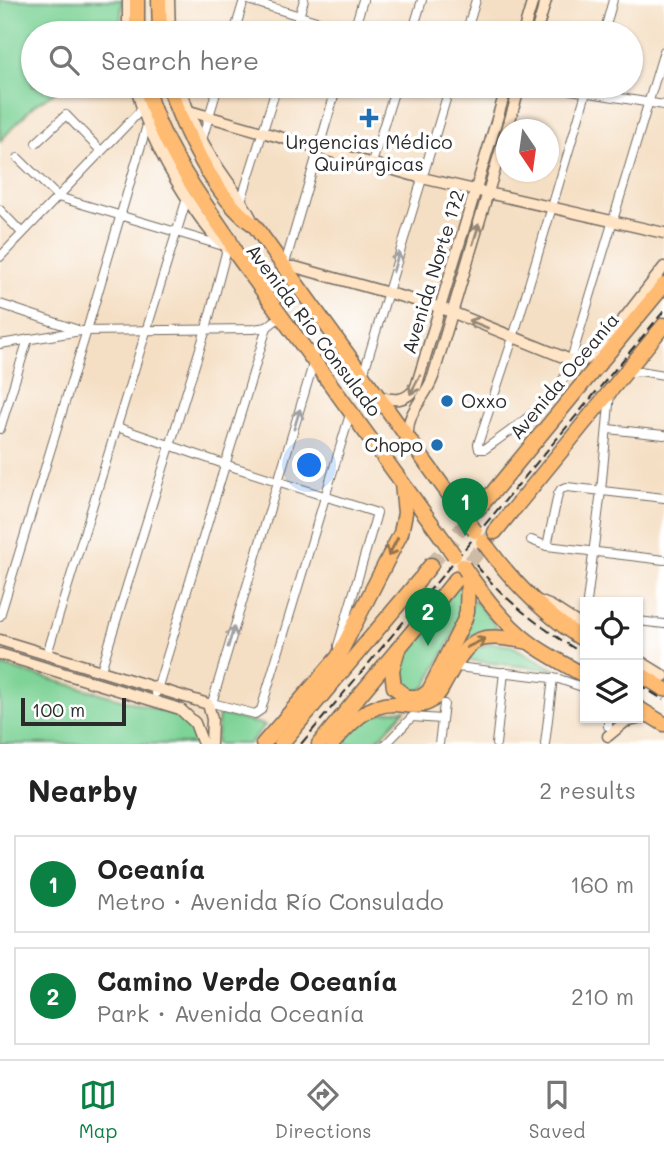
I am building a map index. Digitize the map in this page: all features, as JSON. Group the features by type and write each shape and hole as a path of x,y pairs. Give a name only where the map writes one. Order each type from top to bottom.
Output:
{"highway":[{"path":"137,0 138,21"},
{"path":"162,21 165,2"},
{"path":"150,98 173,155 229,239 228,249"},
{"path":"173,98 194,147 240,215 254,225"},
{"name":"Avenida Río Consulado","path":"254,225 463,514 485,538 529,597"},
{"name":"Avenida Río Consulado","path":"228,249 351,411 462,569 506,622 529,642 580,673"},
{"name":"Avenida Oceanía","path":"478,509 664,285"},
{"path":"607,353 626,316"},
{"path":"485,538 513,510 664,325"},
{"path":"263,744 343,648 401,533 405,513 402,481"},
{"path":"319,744 462,569"},
{"path":"398,649 392,670 394,687 407,697 421,697 429,691 464,621 467,611 462,569"},
{"path":"281,744 425,573"},
{"path":"529,597 580,637"},
{"path":"332,744 352,722 369,710 386,705 416,706 431,701 440,691 460,653 477,641 489,637 503,637 529,642"},
{"path":"643,676 664,689"}],"street":[{"path":"128,0 128,21"},
{"path":"238,21 246,0 317,21"},
{"path":"297,21 304,0"},
{"path":"357,21 363,0"},
{"path":"416,21 422,0"},
{"path":"469,21 475,0"},
{"path":"527,21 533,0"},
{"path":"540,21 546,0"},
{"path":"607,21 613,0"},
{"path":"165,2 168,21"},
{"path":"584,98 513,338 478,444 479,449 485,449 527,419 559,388 568,373 664,51"},
{"name":"Avenida Río Consulado","path":"139,98 147,125 163,158 187,198 228,249"},
{"name":"Avenida Río Consulado","path":"184,98 202,140 254,225"},
{"path":"202,140 215,98"},
{"path":"241,201 273,98"},
{"path":"333,98 284,267 295,267 439,307 571,361"},
{"path":"373,163 392,98"},
{"path":"363,374 446,98"},
{"name":"Avenida Norte 172","path":"378,396 400,400 414,391 503,98"},
{"name":"Avenida Norte 172","path":"510,119 517,98"},
{"path":"627,98 664,105"},
{"path":"0,257 142,109"},
{"path":"189,111 422,178 664,233"},
{"path":"36,143 66,115 100,150"},
{"path":"0,616 147,125"},
{"path":"18,158 58,197 228,249 171,446 101,670"},
{"name":"Avenida Norte 172","path":"408,436 409,418 430,384 496,167"},
{"path":"47,654 187,198"},
{"path":"0,210 22,233"},
{"name":"Avenida Oceanía","path":"571,361 578,363 587,359 626,316 664,267"},
{"path":"0,303 84,331"},
{"path":"0,344 84,331 253,330 267,327 281,316"},
{"path":"154,700 267,327"},
{"path":"639,355 664,332"},
{"path":"0,429 28,339"},
{"path":"211,744 210,704 314,361"},
{"path":"623,374 664,374"},
{"path":"588,597 608,429 610,390"},
{"path":"0,640 210,704 259,713 351,411"},
{"path":"117,427 377,513 338,646"},
{"path":"608,429 664,435"},
{"path":"547,546 561,489 664,498"},
{"path":"531,540 547,546 593,553 664,560"},
{"name":"Avenida Río Consulado","path":"529,597 580,621"},
{"path":"643,622 664,624"},
{"path":"0,654 154,700 186,713 199,730 203,744"},
{"path":"643,663 664,676"},
{"path":"457,667 553,678 580,686"},
{"path":"496,744 505,672"},
{"path":"545,744 553,678"},
{"path":"439,744 444,704"},
{"path":"386,744 414,716 442,719"},
{"path":"608,731 631,720 658,720"},
{"path":"396,744 397,733"}],"green space":[{"path":"0,0 122,0 121,21 21,21 21,98 45,98 33,106 0,141"},
{"path":"459,582 462,594 458,621 427,685 414,691 400,687 396,668"},
{"path":"474,599 498,629 476,634 457,647"},
{"path":"491,643 512,646 556,670 464,660 475,649"},
{"path":"0,665 181,716 189,720 198,744 0,744"},
{"path":"405,710 374,744 341,744 368,718"},
{"path":"219,714 265,725 249,744 216,744"}],"tunnel":[{"path":"431,565 478,509"},
{"path":"457,578 495,532"}],"railway":[{"path":"301,744 664,311"},
{"path":"476,565 500,592 527,615 580,652"},
{"path":"643,687 664,700"}],"place":[{"name":"Urgencias Médico Quirúrgicas","path":"369,118"},
{"name":"Oxxo","path":"447,401"},
{"name":"Chopo","path":"437,445"},
{"name":"Oceanía","path":"465,536"},
{"name":"Camino Verde Oceanía","path":"428,646"}]}
